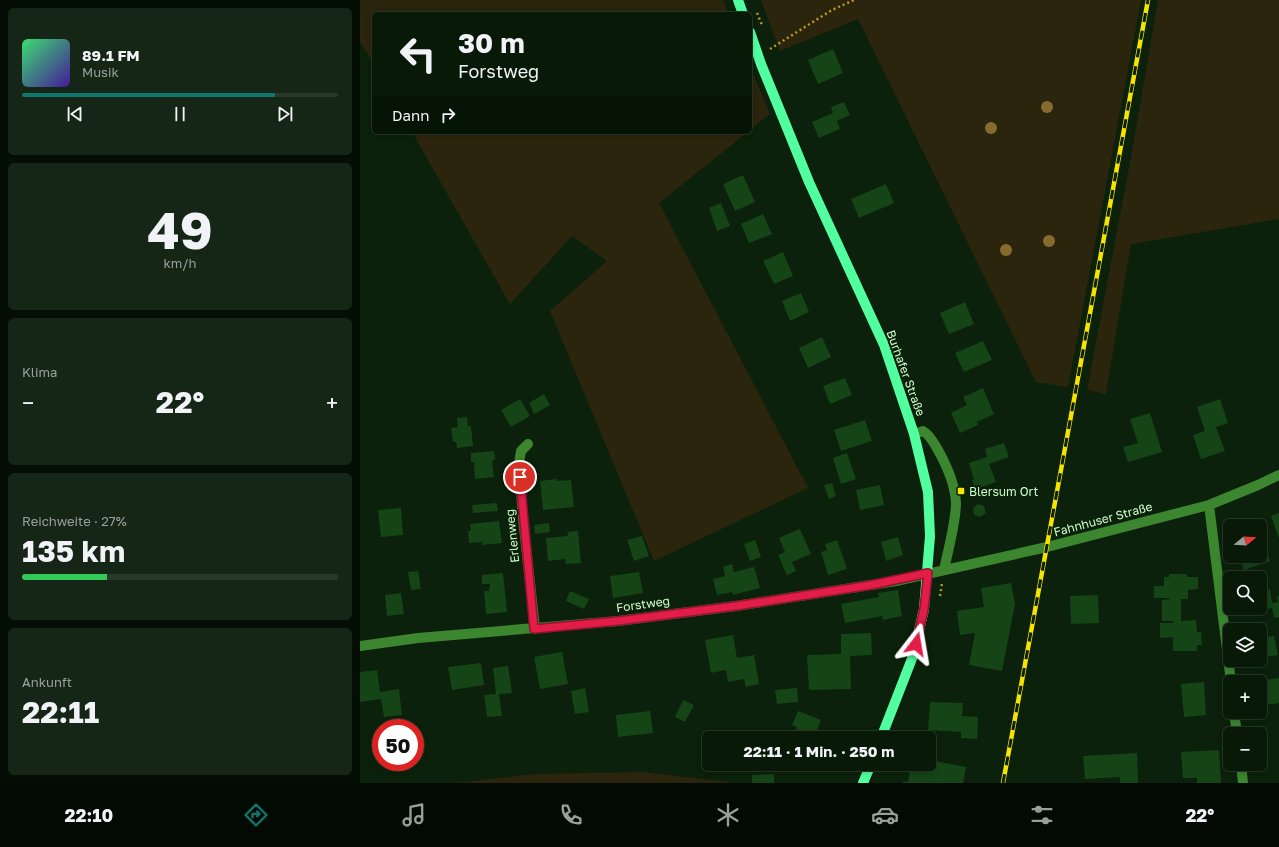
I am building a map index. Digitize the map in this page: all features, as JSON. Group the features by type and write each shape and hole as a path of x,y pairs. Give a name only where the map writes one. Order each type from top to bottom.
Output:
{"main road":[{"path":"738,0 742,12"},
{"name":"Burhafer Straße","path":"752,38 809,182 884,345 914,434 928,492 930,536 924,609 913,656 884,731"},
{"path":"863,783 868,771"}],"street":[{"path":"914,434 923,431 928,434 951,477 956,503 944,570"},
{"name":"Erlenweg","path":"528,444 521,451 519,463 534,629"},
{"name":"Fahnhuser Straße","path":"928,573 1047,547 1208,505 1279,475"},
{"path":"1208,505 1230,675"},
{"name":"Forstweg","path":"360,646 418,638 618,621 736,606 871,585 928,573"},
{"path":"1242,771 1243,783"}],"path":[{"path":"770,49 832,10 854,0"}],"shaded area":[{"path":"360,0 723,0 728,12 372,12 372,62 360,41"},
{"path":"761,0 1141,0 1068,387 1036,382 858,19 780,51"},
{"path":"1158,0 1279,0 1279,219 1131,244 1106,394 1087,390 1131,157"},
{"path":"752,71 770,114 752,128"},
{"path":"413,134 745,134 659,203 808,488 654,561 550,311 607,261 572,236 510,304"},
{"path":"643,772 736,783 455,783 536,774"}],"building":[{"path":"833,49 843,73 818,84 808,60"},
{"path":"844,102 850,115 837,121 840,129 819,138 812,122 833,113 831,107"},
{"path":"743,175 755,202 735,211 723,184"},
{"path":"886,184 894,203 859,218 851,199"},
{"path":"721,203 730,226 717,231 709,208"},
{"path":"763,214 772,234 749,243 741,224"},
{"path":"783,252 793,276 774,284 763,261"},
{"path":"801,293 809,312 790,321 782,301"},
{"path":"965,302 974,324 949,334 940,313"},
{"path":"822,337 831,357 808,368 799,348"},
{"path":"983,341 992,360 964,372 955,353"},
{"path":"845,378 852,395 830,404 823,386"},
{"path":"983,388 994,414 977,422 978,425 960,433 951,413 967,405 963,397"},
{"path":"544,394 550,405 534,414 529,403"},
{"path":"520,399 530,416 511,427 501,410"},
{"path":"1220,399 1228,423 1216,427 1225,451 1201,459 1193,435 1205,431 1197,407"},
{"path":"1150,413 1162,452 1128,462 1123,447 1138,443 1130,419"},
{"path":"467,417 468,426 471,426 473,446 457,448 456,442 453,442 451,428 458,427 457,418"},
{"path":"865,420 872,441 841,451 834,430"},
{"path":"1004,443 1009,457 989,464 996,482 975,489 969,463 987,457 985,449"},
{"path":"494,451 495,460 492,460 494,477 475,479 474,462 471,462 471,453"},
{"path":"847,453 856,479 841,484 833,458"},
{"path":"557,479 557,481 571,480 574,507 543,510 540,481"},
{"path":"832,483 836,496 829,499 824,485"},
{"path":"880,485 884,505 860,510 856,490"},
{"path":"497,503 498,511 473,513 472,505"},
{"path":"978,504 984,506 986,513 980,517 974,515 973,508"},
{"path":"401,508 403,535 381,537 378,510"},
{"path":"1279,513 1279,538 1271,516"},
{"path":"499,521 502,543 482,545 482,542 469,543 468,531 471,531 470,524"},
{"path":"549,523 550,532 535,534 534,525"},
{"path":"800,529 811,554 792,562 796,571 787,575 778,555 785,552 779,538"},
{"path":"578,531 581,563 566,564 565,559 548,561 546,538 568,536 567,532"},
{"path":"642,536 649,556 634,561 627,540"},
{"path":"898,537 903,555 886,561 881,542"},
{"path":"755,540 761,557 750,561 744,544"},
{"path":"837,540 847,569 828,575 821,552 827,550 825,544"},
{"path":"1267,552 1270,561 1267,562"},
{"path":"1242,563 1264,563 1244,570"},
{"path":"732,564 734,572 754,567 760,588 733,595 732,592 717,595 713,579 725,576 723,567"},
{"path":"418,571 421,589 411,590 408,572"},
{"path":"639,572 643,593 613,598 610,576"},
{"path":"503,573 507,612 486,614 484,591 489,591 490,584 482,584 482,575"},
{"path":"1169,574 1187,574 1187,577 1198,577 1198,589 1188,590 1188,599 1181,599 1181,621 1196,620 1197,632 1201,632 1202,645 1197,645 1197,651 1173,651 1173,637 1160,638 1160,623 1173,623 1173,621 1162,621 1162,600 1170,598 1154,598 1154,586 1164,586 1164,577 1169,577"},
{"path":"1011,583 1015,604 1002,671 969,665 975,633 960,635 957,611 984,607 981,588"},
{"path":"1267,589 1270,589 1272,603 1278,602 1277,596 1279,596 1279,617 1274,618 1272,608 1267,609"},
{"path":"898,590 902,616 883,620 882,616 845,623 841,604 879,597 878,593"},
{"path":"570,591 589,599 584,609 566,601"},
{"path":"401,593 404,614 387,616 385,595"},
{"path":"1098,595 1099,623 1071,624 1070,596"},
{"path":"871,633 872,655 850,656 851,689 809,690 807,655 841,654 841,634"},
{"path":"733,635 737,658 754,655 759,684 746,687 744,679 728,682 726,670 711,673 705,640"},
{"path":"1274,636 1278,655 1267,657 1267,637"},
{"path":"562,652 568,684 540,689 534,657"},
{"path":"481,663 484,685 452,690 448,667"},
{"path":"508,666 512,693 499,694 502,716 487,717 484,695 496,694 493,668"},
{"path":"377,670 380,692 399,689 402,715 384,717 381,699 360,702 360,672"},
{"path":"1279,678 1279,703 1267,705 1267,680"},
{"path":"1204,682 1206,715 1184,717 1181,684"},
{"path":"585,688 589,712 575,714 571,691"},
{"path":"797,688 798,702 777,704 775,690"},
{"path":"683,700 694,705 685,722 675,717"},
{"path":"930,702 963,703 962,716 978,717 977,739 961,738 961,732 928,730"},
{"path":"650,711 653,733 618,737 616,715"},
{"path":"798,711 821,720 817,731 795,731 797,727 792,725"},
{"path":"1219,750 1221,783 1197,783 1197,778 1183,778 1181,752"},
{"path":"1137,753 1138,783 1120,783 1120,777 1085,779 1083,756"},
{"path":"936,761 966,767 963,783 903,783 903,781 908,782 910,771 936,771"},
{"path":"774,774 774,783 752,783 752,775"}],"railway":[{"path":"1003,783 1148,0"}],"place":[{"name":"Blersum Ort","path":"961,491"}],"route":[{"path":"520,477 534,629 618,621 736,606 896,581 928,573 924,609 916,644"}]}
